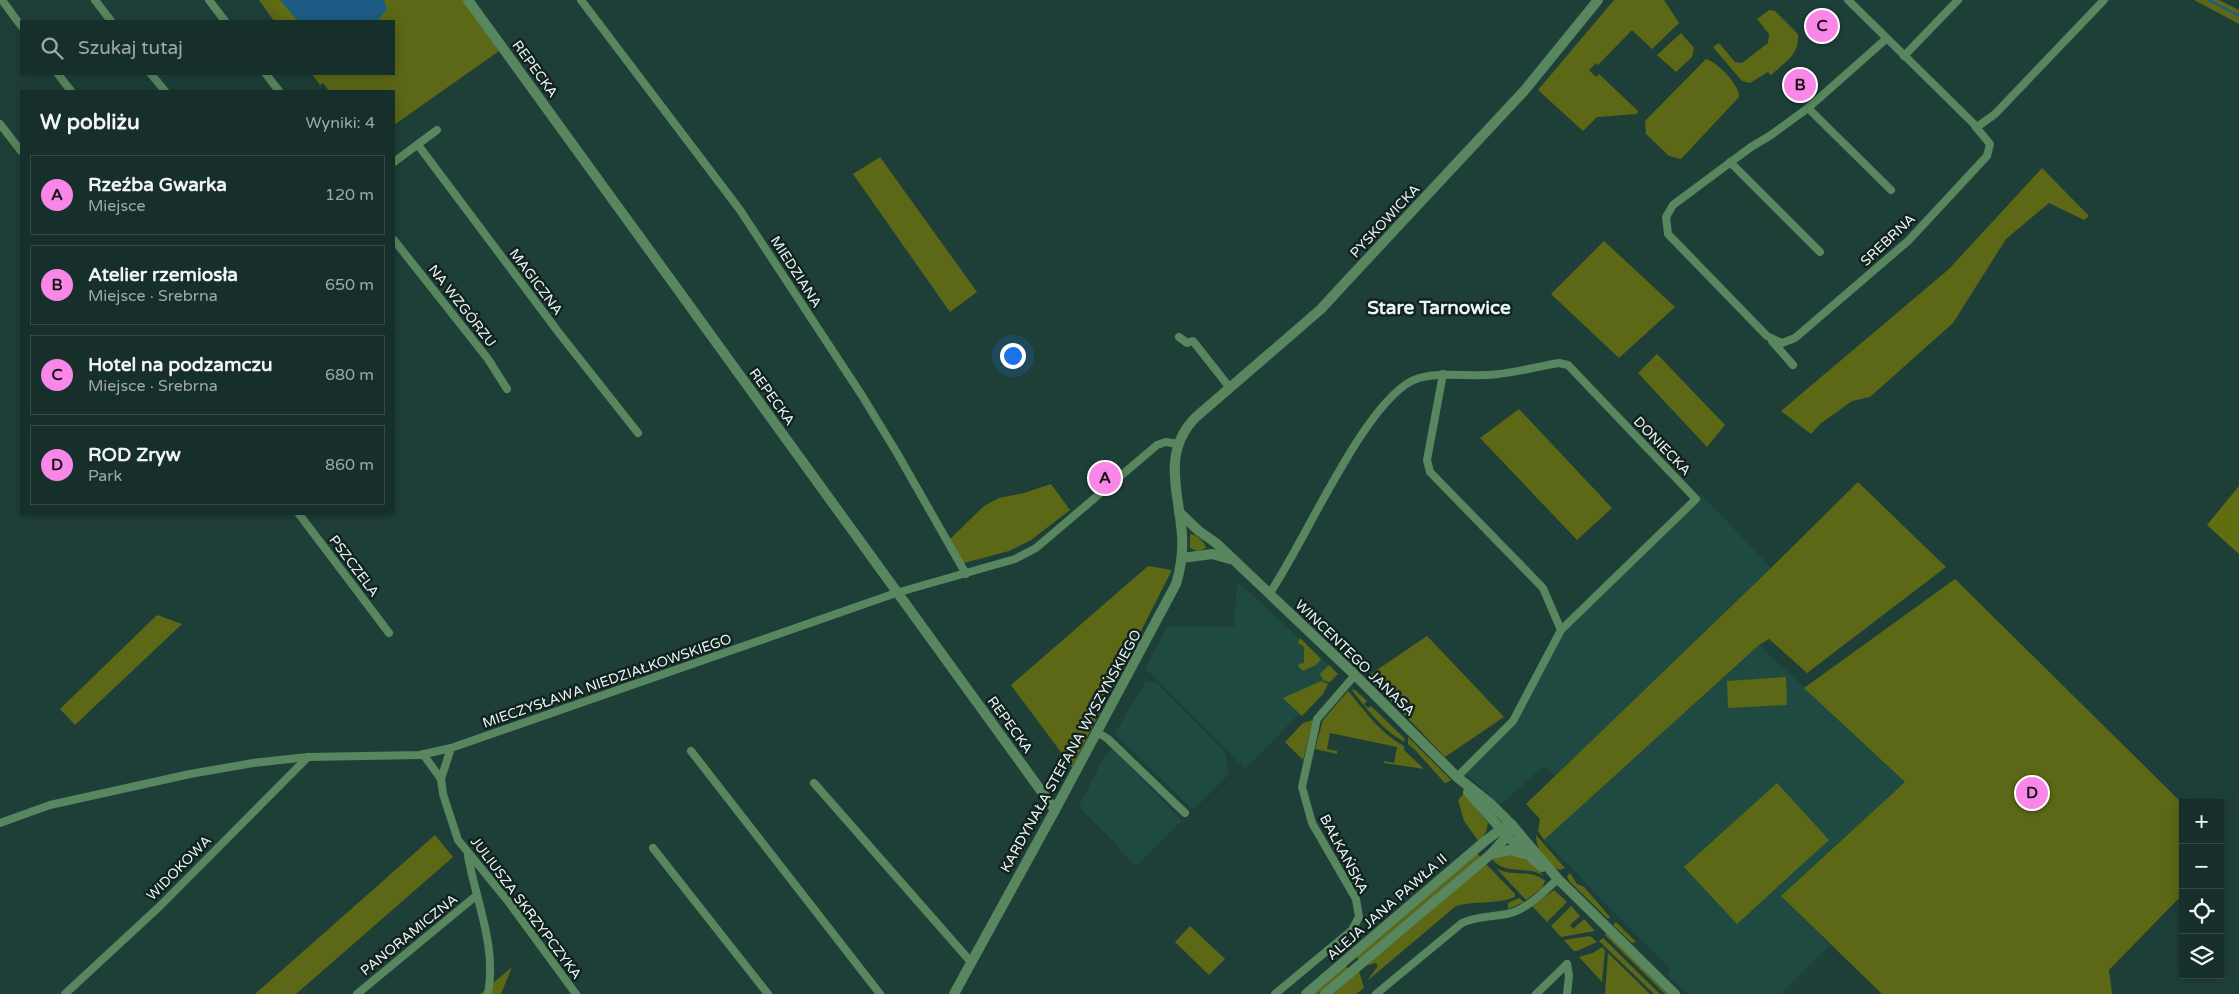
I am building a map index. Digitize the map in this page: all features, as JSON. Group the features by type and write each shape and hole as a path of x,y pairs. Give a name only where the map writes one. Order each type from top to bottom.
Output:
{"street":[{"path":"2,0 20,25"},
{"path":"95,0 111,20"},
{"path":"209,0 224,20"},
{"name":"REPECKA","path":"468,0 896,593 1056,810"},
{"name":"MIEDZIANA","path":"581,0 740,210 861,394 966,574"},
{"name":"PYSKOWICKA","path":"1178,444 1190,423 1320,309 1375,252 1534,80 1598,0"},
{"name":"SREBRNA","path":"1767,336 1782,344 1795,338 1908,241 1987,156 1990,144 1975,126 1848,0"},
{"path":"1904,56 1958,0"},
{"path":"1975,126 1980,126 1995,114 2104,0"},
{"path":"1793,365 1668,234 1666,217 1673,205 1730,162 1808,108 1886,39"},
{"path":"59,75 70,90"},
{"path":"152,75 163,90"},
{"path":"267,75 278,90"},
{"path":"1808,108 1891,190"},
{"path":"0,124 20,150"},
{"path":"395,161 438,130"},
{"name":"MAGICZNA","path":"418,145 559,333 638,433"},
{"path":"1730,162 1820,252"},
{"name":"NA WZGÓRZU","path":"395,241 488,359 507,389"},
{"path":"1179,337 1187,343 1193,341 1230,388"},
{"name":"DONIECKA","path":"1269,594 1364,429 1404,385 1418,378 1443,374 1489,375 1559,363 1568,365 1696,499 1562,630 1513,721 1457,777"},
{"path":"1443,374 1427,460 1430,472 1543,588 1562,630"},
{"name":"MIECZYSŁAWA NIEDZIAŁKOWSKIEGO","path":"0,823 50,805 253,762 308,757 423,754 451,748 896,593 1015,560 1036,548 1157,445 1166,442 1178,444"},
{"name":"KARDYNAŁA STEFANA WYSZYŃSKIEGO","path":"954,994 1170,599 1178,578 1182,558 1182,534 1175,464 1178,444"},
{"name":"WINCENTEGO JANASA","path":"1179,512 1199,531 1216,543 1355,675 1457,777 1504,832 1527,855 1558,879"},
{"name":"PSZCZELA","path":"300,515 389,633"},
{"path":"1182,534 1188,530 1199,531"},
{"name":"WINCENTEGO JANASA","path":"1182,558 1212,554 1232,560"},
{"name":"BAŁKAŃSKA","path":"1275,994 1352,930 1359,916 1356,899 1312,823 1302,787 1317,719 1355,675"},
{"path":"1097,732 1108,739 1184,813"},
{"name":"JULIUSZA SKRZYPCZYKA","path":"451,748 441,779 443,794 458,840 507,900 576,994"},
{"path":"692,751 880,994"},
{"name":"JULIUSZA SKRZYPCZYKA","path":"423,754 441,779"},
{"name":"WIDOKOWA","path":"65,994 160,906 308,757"},
{"name":"WINCENTEGO JANASA","path":"1457,777 1491,804 1512,825 1558,879 1675,994"},
{"path":"814,782 971,962"},
{"path":"1485,841 1491,829 1489,816"},
{"name":"ALEJA JANA PAWŁA II","path":"1306,994 1485,841 1504,832 1512,825"},
{"name":"ALEJA JANA PAWŁA II","path":"1325,994 1491,854 1504,832"},
{"path":"653,848 768,994"},
{"path":"1491,854 1510,850 1527,855"},
{"path":"468,854 490,956 491,973 488,994"},
{"path":"1376,994 1462,922 1479,917 1509,914 1519,910 1558,879"},
{"name":"PANORAMICZNA","path":"357,994 477,895"},
{"path":"1536,994 1567,964 1569,976 1567,994"}],"shaded area":[{"path":"1701,494 1771,568 1556,776 1544,766 1500,805 1463,771 1507,727 1555,641"},
{"path":"1237,581 1338,674 1245,769 1145,668 1168,626 1234,627"},
{"path":"1759,645 1905,782 1781,896 1830,945 1781,994 1687,994 1667,974 1671,970 1544,840"},
{"path":"1146,681 1157,683 1225,752 1229,774 1193,810 1115,733"},
{"path":"1113,749 1182,821 1136,866 1079,806 1105,755"}],"green space":[{"path":"259,0 463,0 499,51 395,124 395,90 328,90 323,83 320,85 313,75 395,75 395,20 273,20"},
{"path":"270,0 280,0 297,20 284,20"},
{"path":"1614,0 1664,0 1679,23 1652,49 1632,30 1598,65 1596,63 1589,70 1596,77 1599,74 1638,111 1637,114 1597,117 1583,131 1538,90"},
{"path":"2194,0 2219,0 2239,10 2239,24"},
{"path":"1769,10 1775,11 1798,34 1796,48 1794,53 1771,75 1768,72 1750,83 1742,81 1713,47 1719,43 1735,62 1742,63 1768,43 1769,34 1757,19"},
{"path":"1681,33 1694,48 1692,57 1676,72 1657,55"},
{"path":"1706,59 1716,65 1732,80 1739,97 1681,159 1669,156 1646,134 1645,121"},
{"path":"880,157 977,292 950,312 853,174"},
{"path":"2042,168 2089,216 2084,220 2049,203 2006,239 1953,323 1870,397 1852,401 1820,424 1811,434 1781,411 1949,269"},
{"path":"1604,241 1675,307 1619,358 1551,294"},
{"path":"1657,354 1725,425 1707,447 1638,373"},
{"path":"1519,409 1612,508 1577,540 1480,438"},
{"path":"1858,482 1946,567 1807,673 1769,639 1759,645 1544,840 1538,831 1540,819 1526,804"},
{"path":"1051,484 1070,510 1031,540 1009,551 964,563 950,539 984,506 999,498 1024,493"},
{"path":"2239,486 2239,554 2207,525"},
{"path":"1190,534 1200,539 1206,548 1198,551 1190,548"},
{"path":"1148,566 1172,570 1072,767 1011,685"},
{"path":"1955,579 2179,800 2179,898 2109,970 2112,994 1882,994 1781,896 1905,782 1804,688"},
{"path":"157,615 182,624 75,725 60,709"},
{"path":"1427,636 1504,717 1445,757 1368,676"},
{"path":"1300,638 1321,659 1316,665 1303,671 1298,666 1304,663 1304,647 1298,643"},
{"path":"1329,665 1338,674 1330,682 1323,680 1320,674"},
{"path":"1786,677 1787,705 1728,708 1727,681"},
{"path":"1321,681 1328,684 1323,694 1302,716 1283,698"},
{"path":"1351,689 1355,690 1367,701 1364,704 1368,708 1371,706 1404,738 1405,742 1389,732 1369,711"},
{"path":"1348,691 1380,728 1404,746 1404,750 1424,769 1384,763 1384,761 1394,763 1397,747 1330,733 1327,749 1337,751 1337,754 1315,749 1323,720"},
{"path":"1313,720 1303,760 1285,742 1303,723"},
{"path":"1408,737 1451,780 1446,783 1444,782 1408,744"},
{"path":"1777,783 1829,840 1737,924 1684,867"},
{"path":"1464,793 1488,823 1486,832 1479,842 1464,821 1458,800"},
{"path":"435,835 453,857 296,994 255,994"},
{"path":"1536,835 1565,868 1560,870 1547,861 1540,851"},
{"path":"1477,853 1480,857 1359,960 1356,956"},
{"path":"1506,853 1528,859 1544,876 1531,871 1510,869 1492,859"},
{"path":"1486,864 1515,894 1515,897 1500,901 1456,906 1367,981 1378,966 1376,963 1365,966"},
{"path":"1496,868 1502,871 1533,875 1545,881 1542,888 1526,900"},
{"path":"1570,873 1577,884 1584,887 1610,917 1608,919 1569,881 1567,876"},
{"path":"1554,890 1567,902 1547,922 1532,906"},
{"path":"1519,898 1524,902 1508,909 1508,903"},
{"path":"1571,906 1580,916 1570,925 1573,929 1584,919 1595,931 1561,937 1551,926"},
{"path":"1616,922 1636,942 1632,943 1613,925"},
{"path":"1190,926 1225,959 1209,975 1175,942"},
{"path":"1606,932 1667,994 1605,935"},
{"path":"1590,936 1597,942 1577,951 1574,951 1564,940"},
{"path":"1603,938 1660,994 1654,994 1599,941"},
{"path":"1602,947 1605,950 1602,982 1579,957 1593,953"},
{"path":"1608,953 1650,994 1605,994"},
{"path":"1345,965 1348,969 1318,994 1311,994"},
{"path":"512,967 501,994 480,994"},
{"path":"1359,971 1364,988 1356,994 1333,994"}],"water":[{"path":"280,0 384,0 387,9 378,20 297,20"}],"waterway":[{"path":"2209,0 2239,16"}],"place":[{"name":"Hotel na podzamczu","path":"1822,26"},
{"name":"Atelier rzemiosła","path":"1800,85"},
{"name":"Rzeźba Gwarka","path":"1105,478"},
{"name":"ROD Zryw","path":"2032,793"}],"district":[{"name":"Stare Tarnowice","path":"1439,308"}]}
